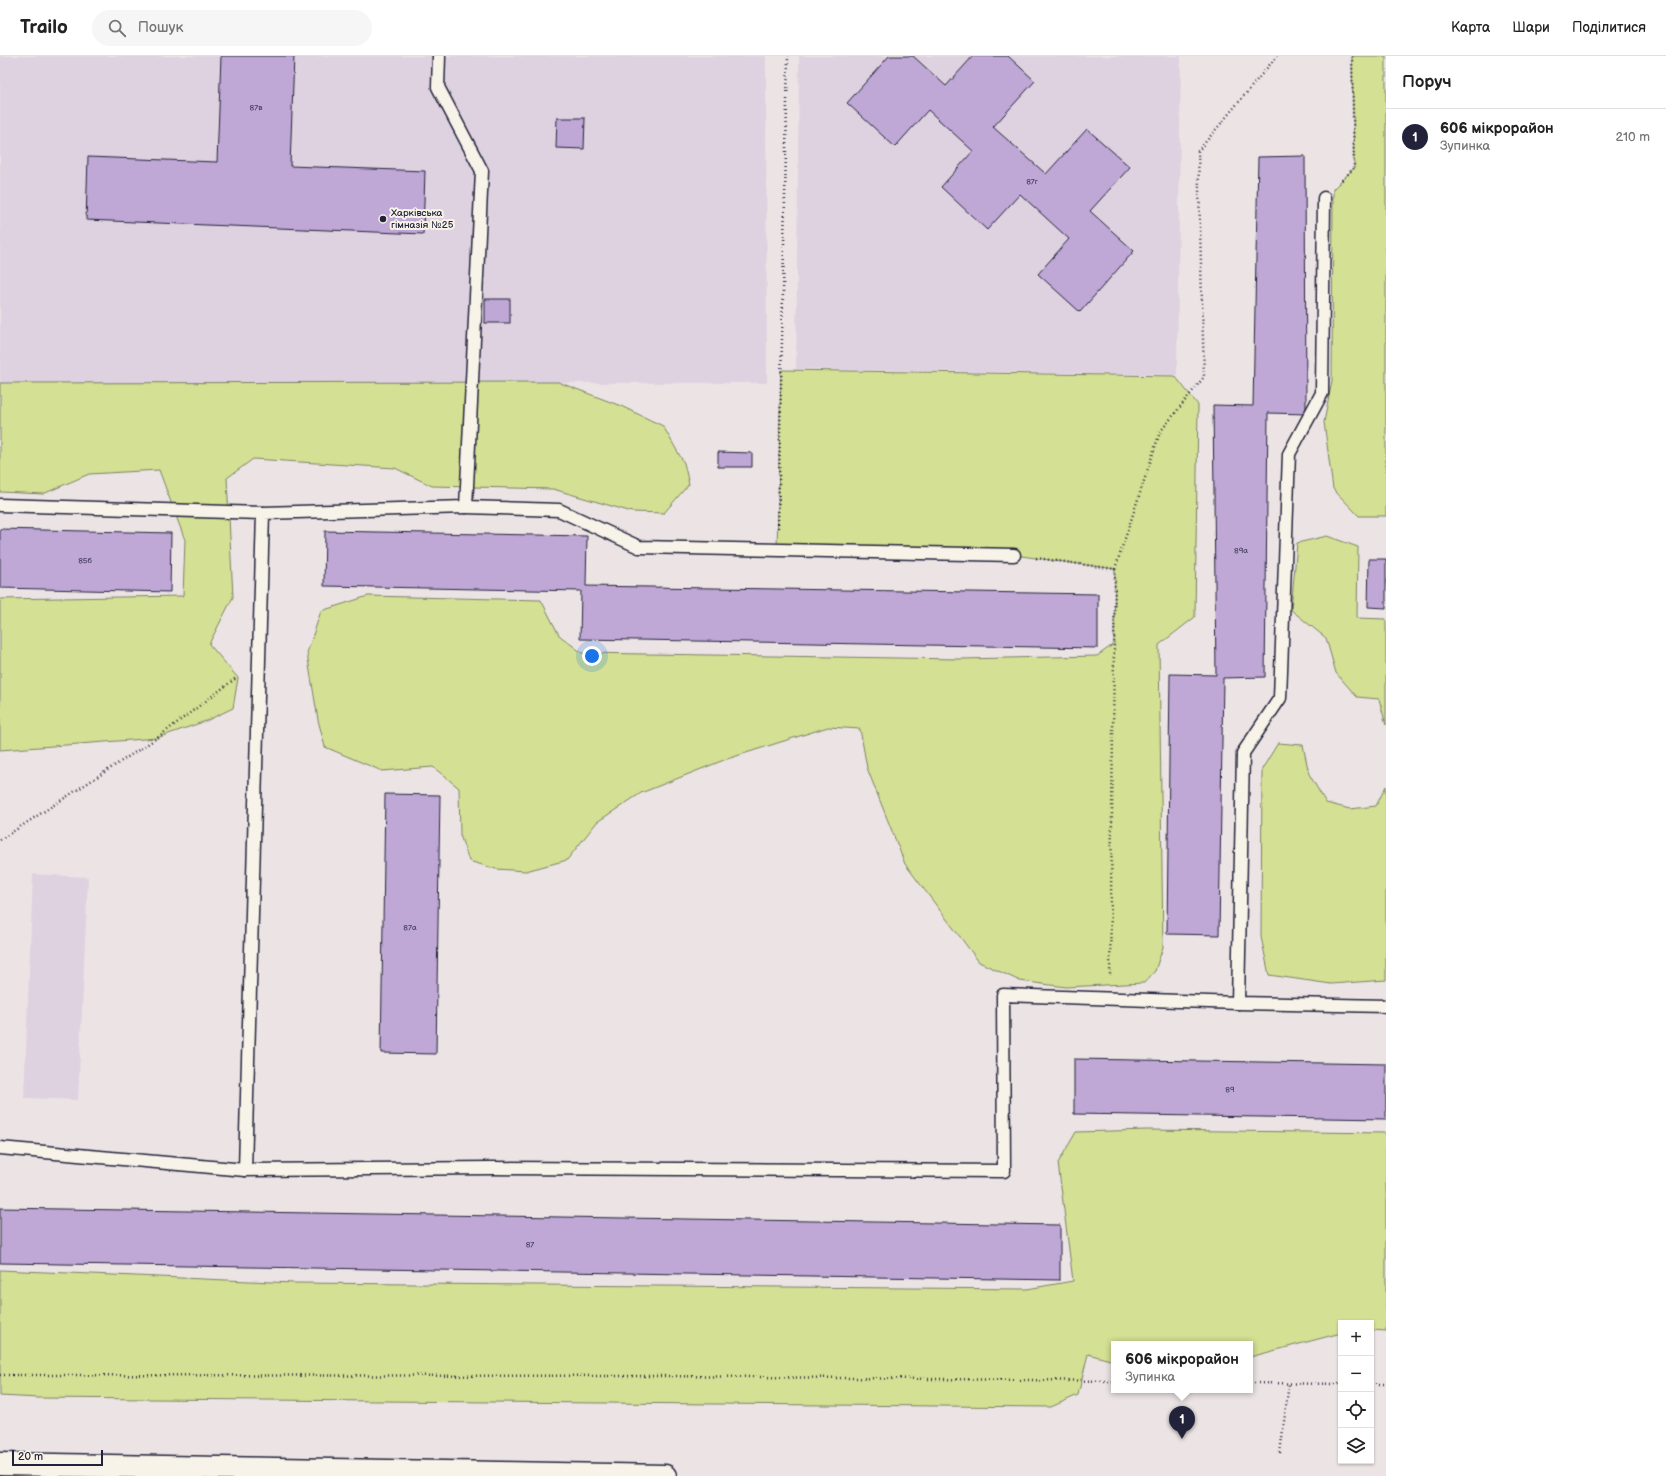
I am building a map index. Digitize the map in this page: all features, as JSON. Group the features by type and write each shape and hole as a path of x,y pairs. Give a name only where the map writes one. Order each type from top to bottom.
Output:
{"main road":[{"path":"0,1464 416,1474 665,1476"}],"lane":[{"path":"439,56 438,87 482,171 466,507"},
{"path":"1238,1003 1243,753 1280,698 1289,454 1322,393 1324,198"},
{"path":"0,506 263,513 466,507 559,510 639,547 1014,555"},
{"path":"245,1170 263,513"},
{"path":"0,1148 245,1170 508,1168 1004,1171 1003,995 1238,1003 1386,1006"}],"path":[{"path":"778,550 788,56"},
{"path":"1109,999 1115,569 1160,432 1204,378 1198,151 1277,56"},
{"path":"1324,198 1354,168 1352,56"},
{"path":"1014,555 1115,569"},
{"path":"0,840 157,738 259,661"},
{"path":"0,1375 660,1376 1111,1381"},
{"path":"1253,1383 1338,1384"},
{"path":"1280,1453 1289,1383"},
{"path":"1374,1384 1386,1384"}],"shaded area":[{"name":"Харківська гімназія №25","path":"0,56 766,56 767,383 0,383"},
{"path":"799,56 1181,56 1177,375 796,369"},
{"path":"33,874 88,877 78,1100 24,1098"}],"green space":[{"path":"1352,56 1386,56 1386,516 1359,516 1333,489 1324,422 1332,381 1333,189 1354,168"},
{"path":"781,370 1175,376 1198,405 1195,617 1159,645 1163,947 1155,971 1144,983 1066,987 1020,981 979,962 905,864 867,768 860,729 828,727 724,760 641,793 597,822 567,860 526,871 496,869 469,861 460,835 459,788 433,767 382,771 325,747 318,720 307,653 321,611 368,596 541,600 559,635 582,653 961,659 1097,656 1114,644 1115,569 1014,555 777,550"},
{"path":"558,382 621,406 663,426 684,463 689,484 664,513 632,512 553,489 432,486 395,468 253,459 227,478 233,597 209,644 238,678 233,708 206,721 157,738 0,750 0,599 183,596 185,540 159,470 89,474 43,494 0,492 0,383"},
{"path":"1327,536 1358,547 1357,618 1386,619 1386,725 1379,699 1357,697 1336,673 1326,638 1291,610 1297,543"},
{"path":"1278,743 1303,745 1309,774 1326,803 1350,809 1376,806 1386,786 1386,980 1331,984 1269,975 1261,937 1262,769"},
{"path":"1147,1130 1386,1133 1386,1331 1374,1330 1374,1320 1338,1320 1338,1334 1253,1356 1253,1341 1111,1341 1111,1360 1088,1354 1078,1395 1051,1407 39,1398 0,1396 0,1270 294,1283 1027,1289 1073,1281 1058,1163 1076,1132"}],"building":[{"path":"221,56 294,56 290,166 425,171 423,234 86,220 88,157 217,162"},
{"path":"889,56 913,56 946,86 973,56 1008,56 1035,81 993,127 1046,174 1087,129 1130,167 1090,211 1134,251 1080,312 1038,274 1069,239 1020,194 987,230 941,187 973,151 928,110 895,147 847,103"},
{"path":"557,118 585,118 584,149 556,148"},
{"path":"1305,156 1306,414 1268,413 1265,677 1223,678 1219,935 1167,934 1170,674 1216,675 1213,405 1253,406 1258,157"},
{"path":"485,299 510,299 510,323 485,323"},
{"path":"718,452 752,453 752,467 718,467"},
{"path":"0,529 171,533 170,592 0,588"},
{"path":"325,531 587,536 586,586 1098,594 1098,648 580,639 581,591 324,586"},
{"path":"1369,559 1386,559 1386,608 1368,607"},
{"path":"385,794 440,795 436,1054 381,1053"},
{"path":"1074,1059 1386,1064 1386,1119 1074,1114"},
{"path":"0,1208 1060,1225 1060,1280 0,1263"}],"place":[{"name":"Харківська гімназія №25","path":"383,219"},
{"name":"606 мікрорайон","path":"1182,1439"}]}
